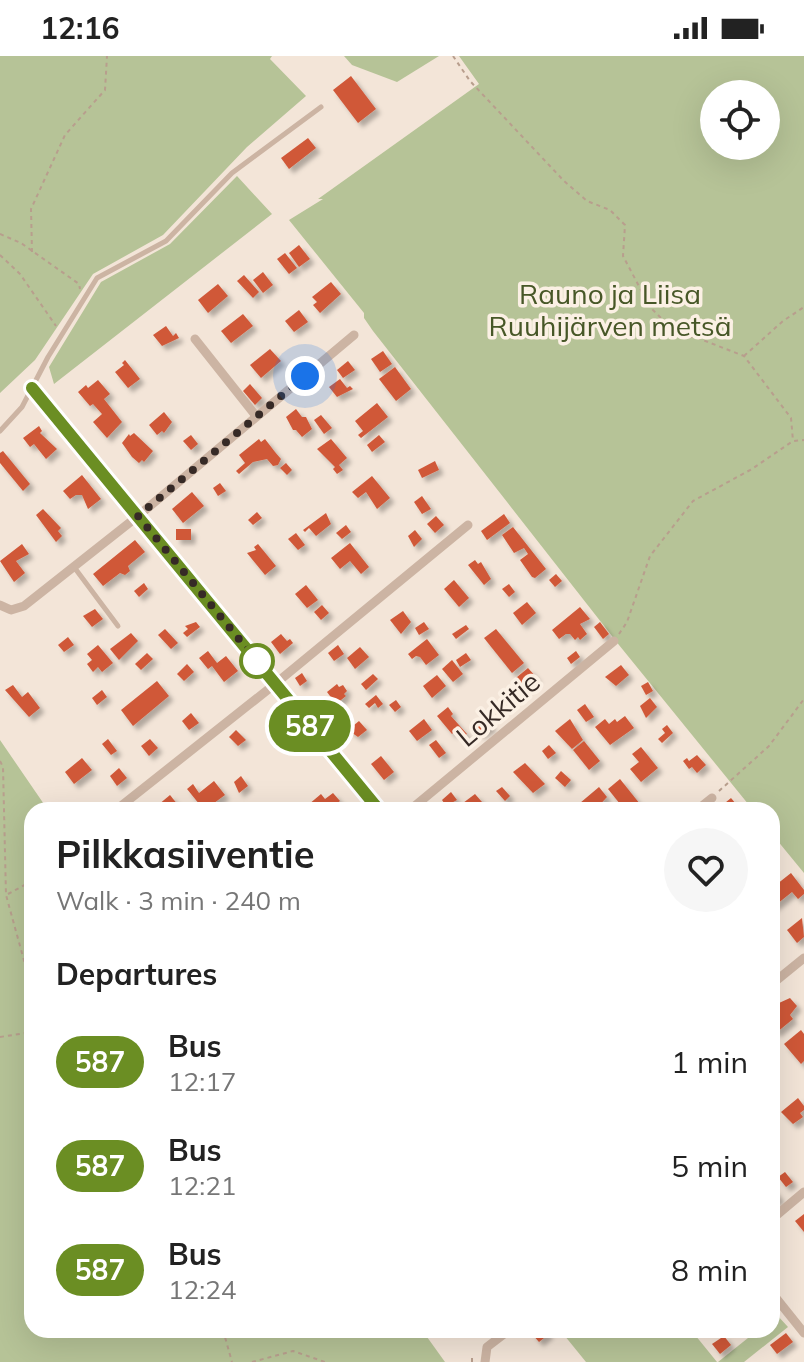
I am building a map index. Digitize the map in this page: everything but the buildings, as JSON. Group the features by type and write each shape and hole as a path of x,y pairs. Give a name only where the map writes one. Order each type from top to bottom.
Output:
{"street":[{"path":"0,605 11,610 24,606 138,516 354,335"},
{"path":"195,339 256,416"},
{"path":"32,388 372,802"},
{"path":"126,802 468,525"},
{"name":"Lokkitie","path":"420,802 614,641"},
{"path":"707,802 712,798"},
{"path":"780,978 804,958"},
{"path":"780,1212 804,1192"},
{"path":"780,1303 804,1333"},
{"path":"485,1362 487,1347 499,1338"}],"lane":[{"path":"0,431 22,407 82,298 97,278 166,241 232,173 321,107"},
{"path":"74,567 118,626"}],"path":[{"path":"32,252 31,209 65,135 105,90 107,56"},
{"path":"453,56 470,81 564,181 587,201 610,210 625,225 623,256 650,307 680,337 695,337 744,356 791,418 793,441"},
{"path":"0,234 21,243 79,284 82,298"},
{"path":"0,255 20,274 62,334"},
{"path":"744,356 783,321 804,307"},
{"path":"614,641 627,622 650,556 693,501 752,469 793,441 804,440"},
{"path":"712,798 769,746 804,699"},
{"path":"0,761 3,767 6,895 24,960"},
{"path":"6,895 24,885"},
{"path":"0,1037 24,1033"},
{"path":"225,1338 232,1362"},
{"path":"252,1362 293,1351 325,1362"}],"green space":[{"path":"0,56 272,56 270,59 306,96 247,147 163,235 93,274 35,360 0,393"},
{"path":"344,56 439,56 397,82 352,65"},
{"name":"Rauno ja Liisa Ruuhijärven metsä","path":"459,56 804,56 804,873 780,844 780,802 747,802 619,645 289,220 323,199 318,199 479,84"},
{"path":"237,176 272,214 54,384 49,367 101,282 170,244"},
{"path":"0,740 43,802 24,802 24,1338 428,1338 445,1362 0,1362"},
{"path":"780,1318 788,1327 780,1333"},
{"path":"566,1338 698,1338 717,1362 586,1362"},
{"path":"748,1338 774,1338 744,1362 718,1362"}],"bus line":[{"name":"587","path":"32,388 372,802"}],"route":[{"path":"257,661 138,516 305,376"}]}
